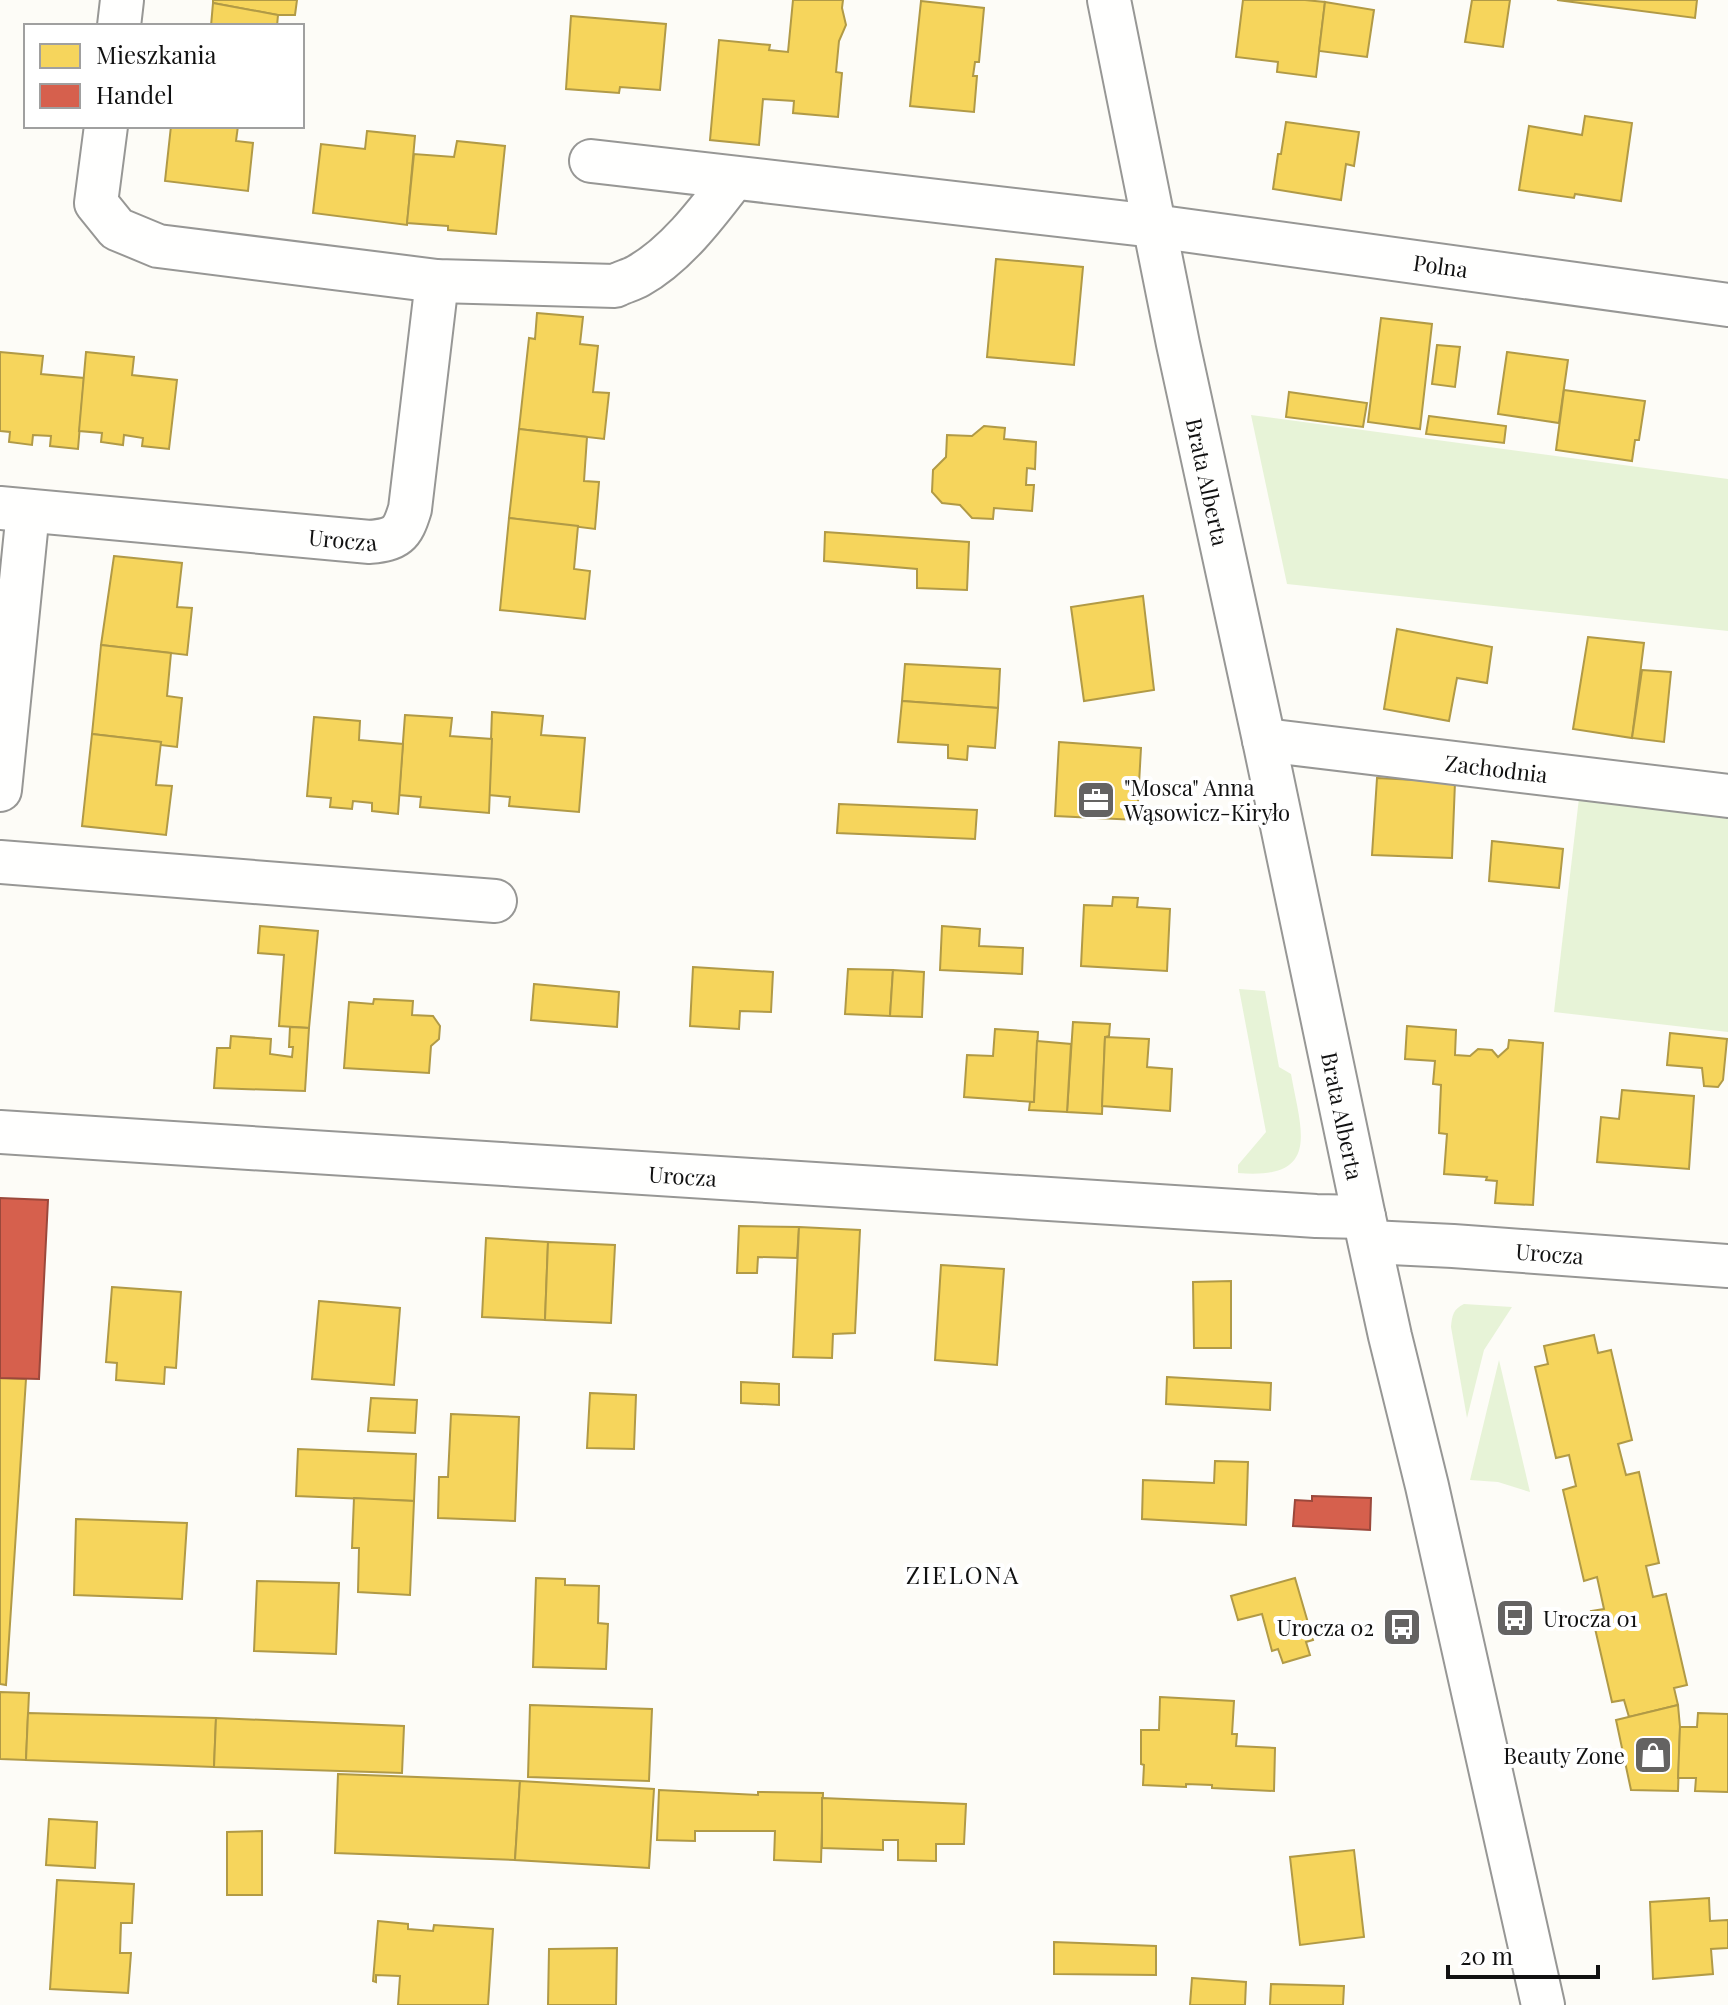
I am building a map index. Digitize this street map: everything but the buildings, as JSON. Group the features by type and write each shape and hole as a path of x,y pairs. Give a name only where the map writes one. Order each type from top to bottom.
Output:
{"street":[{"path":"119,24 122,0"},
{"name":"Brata Alberta","path":"1109,0 1367,1230 1543,2005"},
{"path":"106,128 96,203 117,229 158,246 437,281 615,286 639,275 664,257 708,212 734,178"},
{"path":"591,161 1154,226"},
{"name":"Polna","path":"1154,226 1728,305"},
{"name":"Urocza","path":"0,790 14,509 370,542 390,540 401,531 410,509 437,281"},
{"name":"Zachodnia","path":"1264,740 1728,796"},
{"path":"0,862 495,901"},
{"name":"Urocza","path":"0,1132 1316,1216 1367,1230 1453,1246 1728,1266"}],"green space":[{"path":"1251,415 1728,479 1728,631 1287,584"},
{"path":"1579,798 1728,816 1728,1032 1554,1012"},
{"path":"1239,989 1265,991 1279,1067 1291,1074 1299,1114 1300,1148 1294,1160 1283,1168 1265,1173 1238,1173 1238,1165 1266,1132"},
{"path":"1464,1304 1512,1307 1484,1350 1467,1418 1451,1327 1454,1313"},
{"path":"1499,1360 1530,1492 1498,1482 1470,1480"}],"place":[{"name":"\"Mosca\" Anna Wąsowicz-Kiryło","path":"1096,800"},
{"name":"Urocza 01","path":"1515,1618"},
{"name":"Urocza 02","path":"1402,1627"},
{"name":"Beauty Zone","path":"1653,1755"}],"district":[{"name":"ZIELONA","path":"963,1574"}]}
